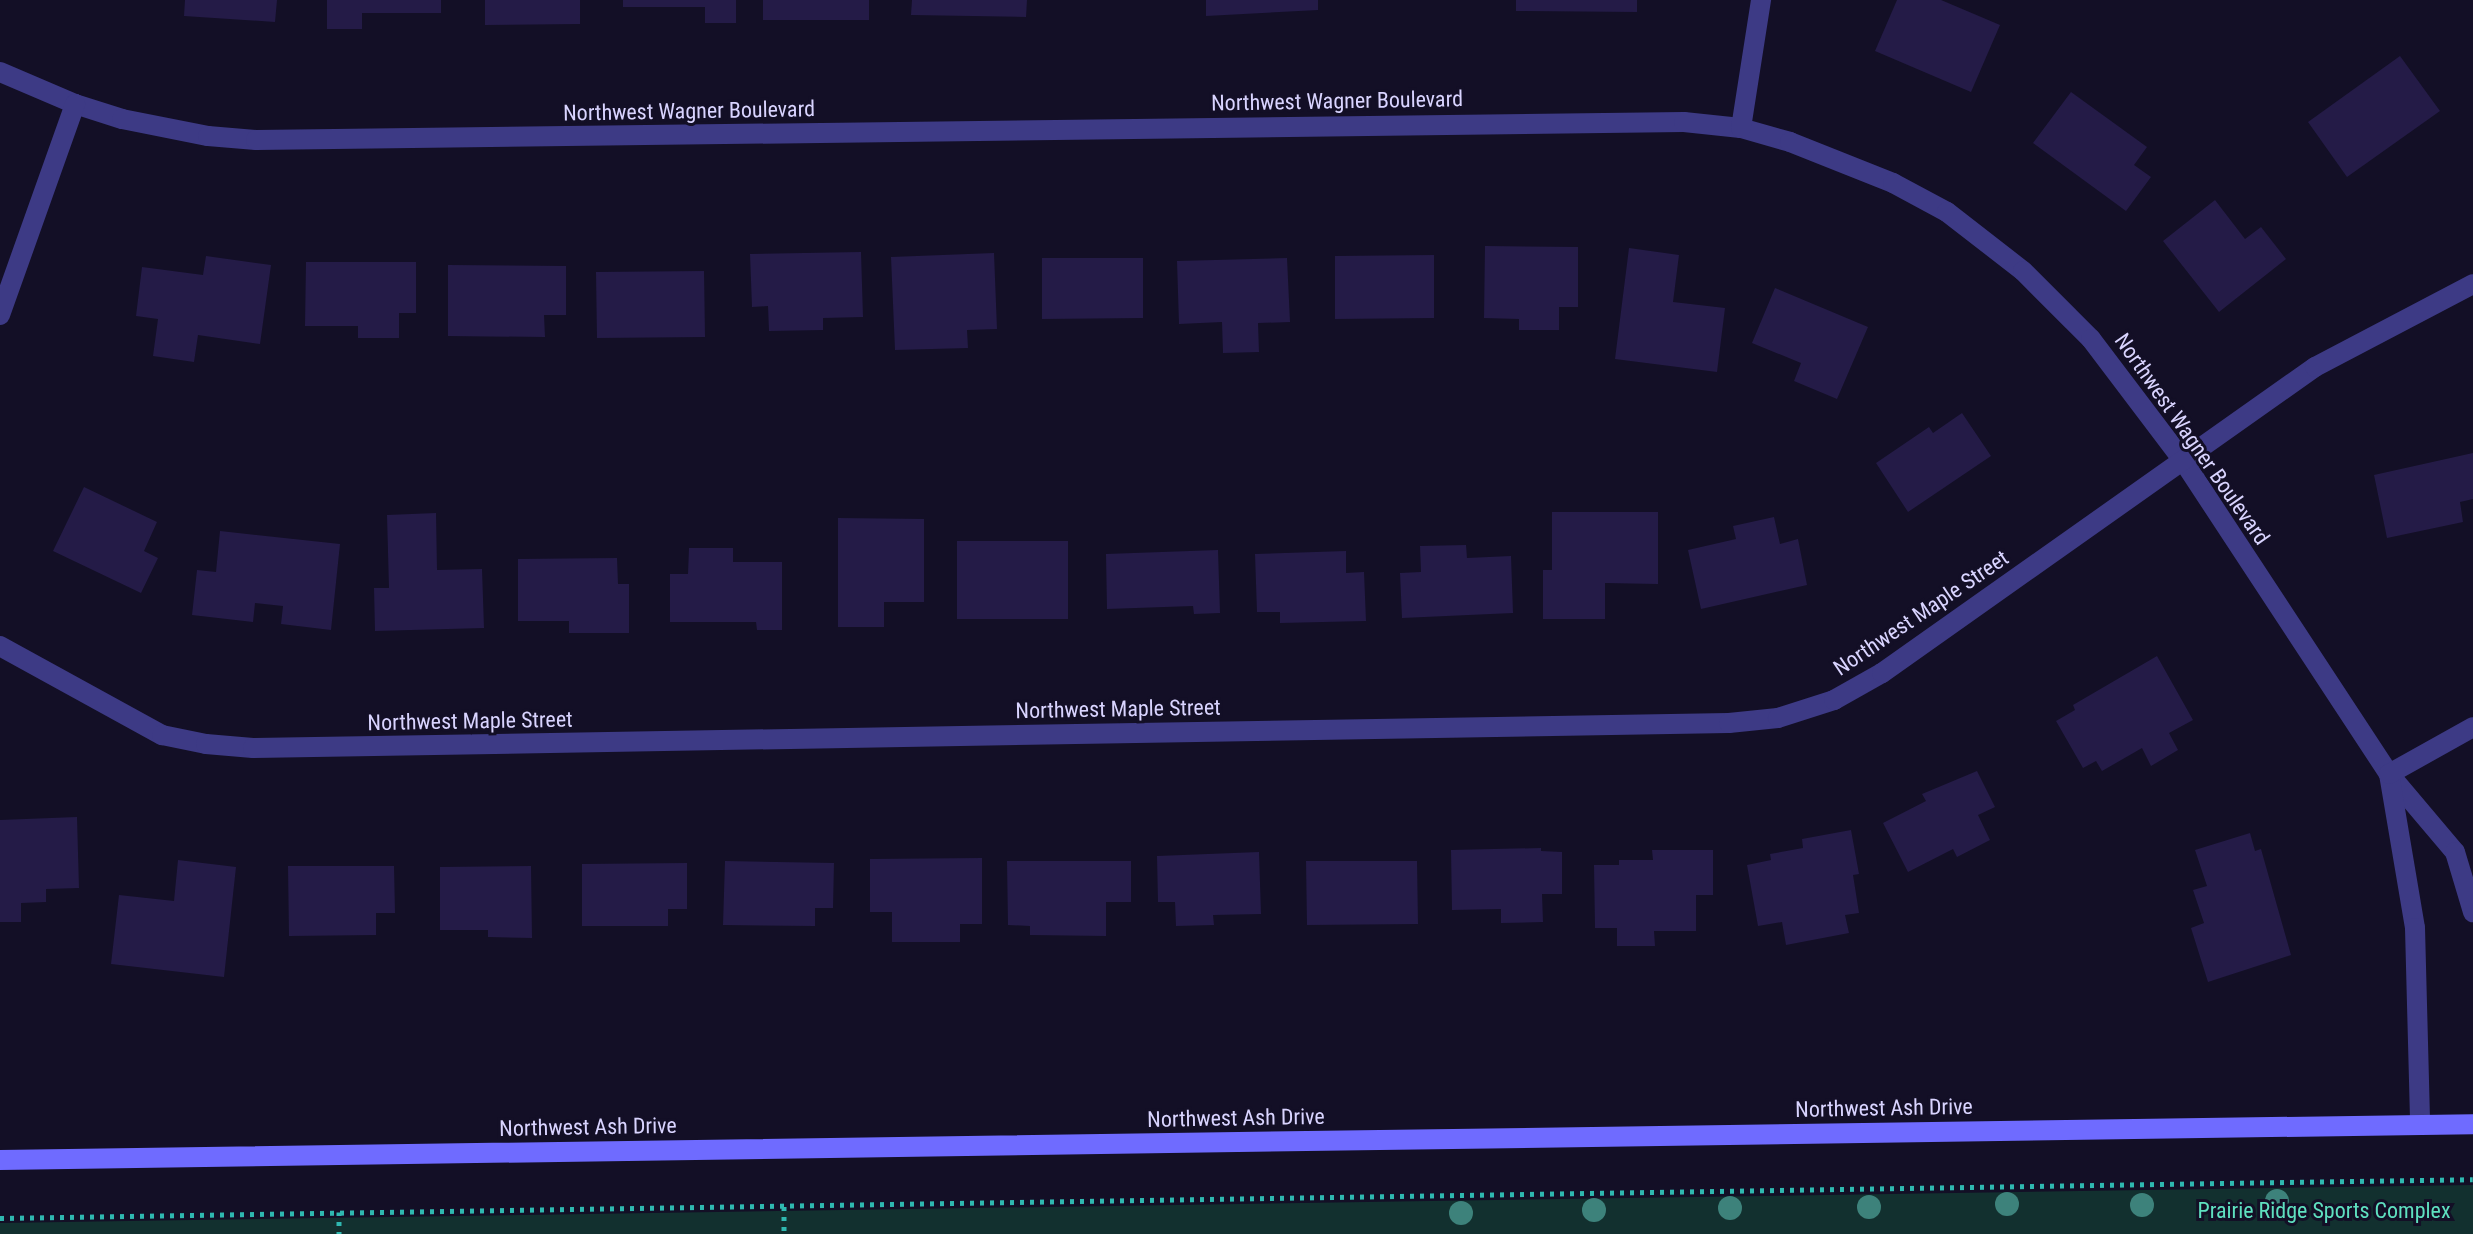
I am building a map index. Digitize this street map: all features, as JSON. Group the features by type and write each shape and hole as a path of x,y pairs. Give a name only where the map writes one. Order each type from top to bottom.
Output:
{"street":[{"path":"1741,128 1761,0"},
{"name":"Northwest Wagner Boulevard","path":"0,72 75,104 177,130 256,140 1491,122 1684,122 1741,128 1836,160 1893,183 1947,212 2023,271 2091,339 2184,462 2389,774 2455,852 2473,912"},
{"path":"0,315 75,104"},
{"name":"Northwest Maple Street","path":"0,646 162,735 241,748 1729,723 1778,718 1834,700 1882,673 2315,367 2473,284"},
{"path":"2389,774 2473,727"},
{"name":"Northwest Wagner Boulevard","path":"2389,774 2415,928 2420,1124"},
{"name":"Northwest Ash Drive","path":"0,1160 2473,1124"}],"path":[{"path":"0,1218 2473,1179"},
{"path":"784,1206 784,1234"},
{"path":"339,1212 339,1234"}],"green space":[{"name":"Prairie Ridge Sports Complex","path":"2473,1185 2473,1234 0,1234 0,1223"}],"building":[{"path":"185,0 277,0 275,22 184,16"},
{"path":"327,0 441,0 441,13 362,13 362,29 327,29"},
{"path":"485,0 580,0 580,24 485,25"},
{"path":"623,0 736,0 736,23 705,23 705,7 623,7"},
{"path":"763,0 869,0 869,20 763,20"},
{"path":"912,0 1027,0 1026,17 911,15"},
{"path":"1206,0 1318,0 1318,10 1206,16"},
{"path":"1516,0 1637,0 1637,12 1516,11"},
{"path":"1897,0 1941,0 2000,25 1971,92 1875,51"},
{"path":"2400,56 2440,111 2347,177 2308,122"},
{"path":"2071,92 2147,147 2134,165 2151,177 2126,211 2033,143"},
{"path":"2215,200 2245,239 2261,227 2286,259 2219,312 2163,241"},
{"path":"1485,246 1578,247 1578,307 1559,307 1559,330 1519,330 1519,319 1484,318"},
{"path":"1629,248 1679,255 1673,302 1725,308 1717,372 1615,359"},
{"path":"861,252 863,317 823,318 823,330 769,331 768,306 752,307 750,254"},
{"path":"994,253 997,329 967,330 968,348 895,350 891,257"},
{"path":"1434,255 1434,318 1335,319 1335,256"},
{"path":"206,256 271,265 260,344 198,335 194,362 153,356 158,319 136,316 142,267 203,275"},
{"path":"1042,258 1143,258 1143,318 1042,319"},
{"path":"1287,258 1290,322 1258,323 1259,352 1223,353 1222,322 1179,324 1177,261"},
{"path":"306,262 416,262 416,313 399,313 399,338 358,338 358,326 305,326"},
{"path":"448,265 566,266 566,315 544,315 545,337 448,336"},
{"path":"704,271 705,337 597,338 596,272"},
{"path":"1775,288 1868,327 1837,399 1794,381 1801,363 1752,343"},
{"path":"1962,413 1991,456 1908,512 1876,463 1929,427 1933,433"},
{"path":"2473,453 2473,499 2460,502 2463,522 2387,538 2374,475"},
{"path":"84,487 157,522 144,551 158,558 141,593 53,551"},
{"path":"1552,512 1658,512 1658,584 1605,583 1605,619 1543,619 1543,570 1552,570"},
{"path":"436,513 437,570 482,569 484,628 375,631 374,588 389,588 387,515"},
{"path":"1774,517 1780,544 1798,539 1807,585 1701,609 1688,550 1736,539 1733,526"},
{"path":"838,518 924,519 924,602 884,602 884,627 838,627"},
{"path":"220,531 340,544 331,630 281,624 283,606 255,603 253,622 192,615 197,570 216,572"},
{"path":"957,541 1068,541 1068,619 957,619"},
{"path":"1466,545 1467,558 1511,556 1513,613 1402,618 1400,573 1421,572 1420,546"},
{"path":"689,548 733,548 733,562 782,562 782,630 757,630 756,622 670,622 670,574 688,574"},
{"path":"1218,550 1220,613 1194,614 1193,606 1107,609 1106,554"},
{"path":"1346,551 1346,573 1364,572 1366,621 1280,623 1280,612 1257,612 1255,554"},
{"path":"617,558 618,584 629,584 629,633 569,633 569,621 518,621 518,559"},
{"path":"2157,656 2193,720 2169,733 2178,750 2151,766 2142,748 2102,771 2096,761 2083,768 2056,721 2075,710 2073,705"},
{"path":"1977,771 1995,807 1978,815 1990,840 1957,857 1953,849 1908,872 1883,823 1926,801 1922,794"},
{"path":"77,817 79,888 46,889 46,902 21,903 21,922 0,922 0,820"},
{"path":"1851,830 1859,874 1853,875 1859,913 1845,915 1849,933 1786,945 1782,922 1758,926 1747,865 1771,860 1770,854 1803,848 1802,839"},
{"path":"2250,833 2255,851 2261,849 2291,955 2208,982 2191,928 2204,923 2193,890 2207,886 2195,850"},
{"path":"1541,848 1541,851 1562,852 1562,894 1542,894 1543,922 1501,923 1501,909 1452,910 1451,850"},
{"path":"1652,850 1713,850 1713,895 1696,895 1696,931 1654,931 1655,946 1617,946 1617,928 1595,928 1594,865 1619,865 1619,860 1653,860"},
{"path":"1259,852 1261,914 1213,915 1214,925 1176,926 1175,902 1158,902 1157,856"},
{"path":"982,858 982,924 960,924 960,942 892,942 892,912 870,912 870,859"},
{"path":"178,860 236,867 224,977 111,964 119,895 174,901"},
{"path":"725,861 834,863 833,908 815,908 815,926 723,925"},
{"path":"1007,861 1131,861 1131,902 1106,902 1106,936 1030,935 1030,926 1008,925"},
{"path":"1306,861 1417,861 1418,924 1307,925"},
{"path":"687,863 687,909 668,909 668,926 582,926 582,864"},
{"path":"288,866 394,866 395,913 376,913 376,935 289,936"},
{"path":"531,866 532,938 488,937 488,930 440,930 440,867"}]}
